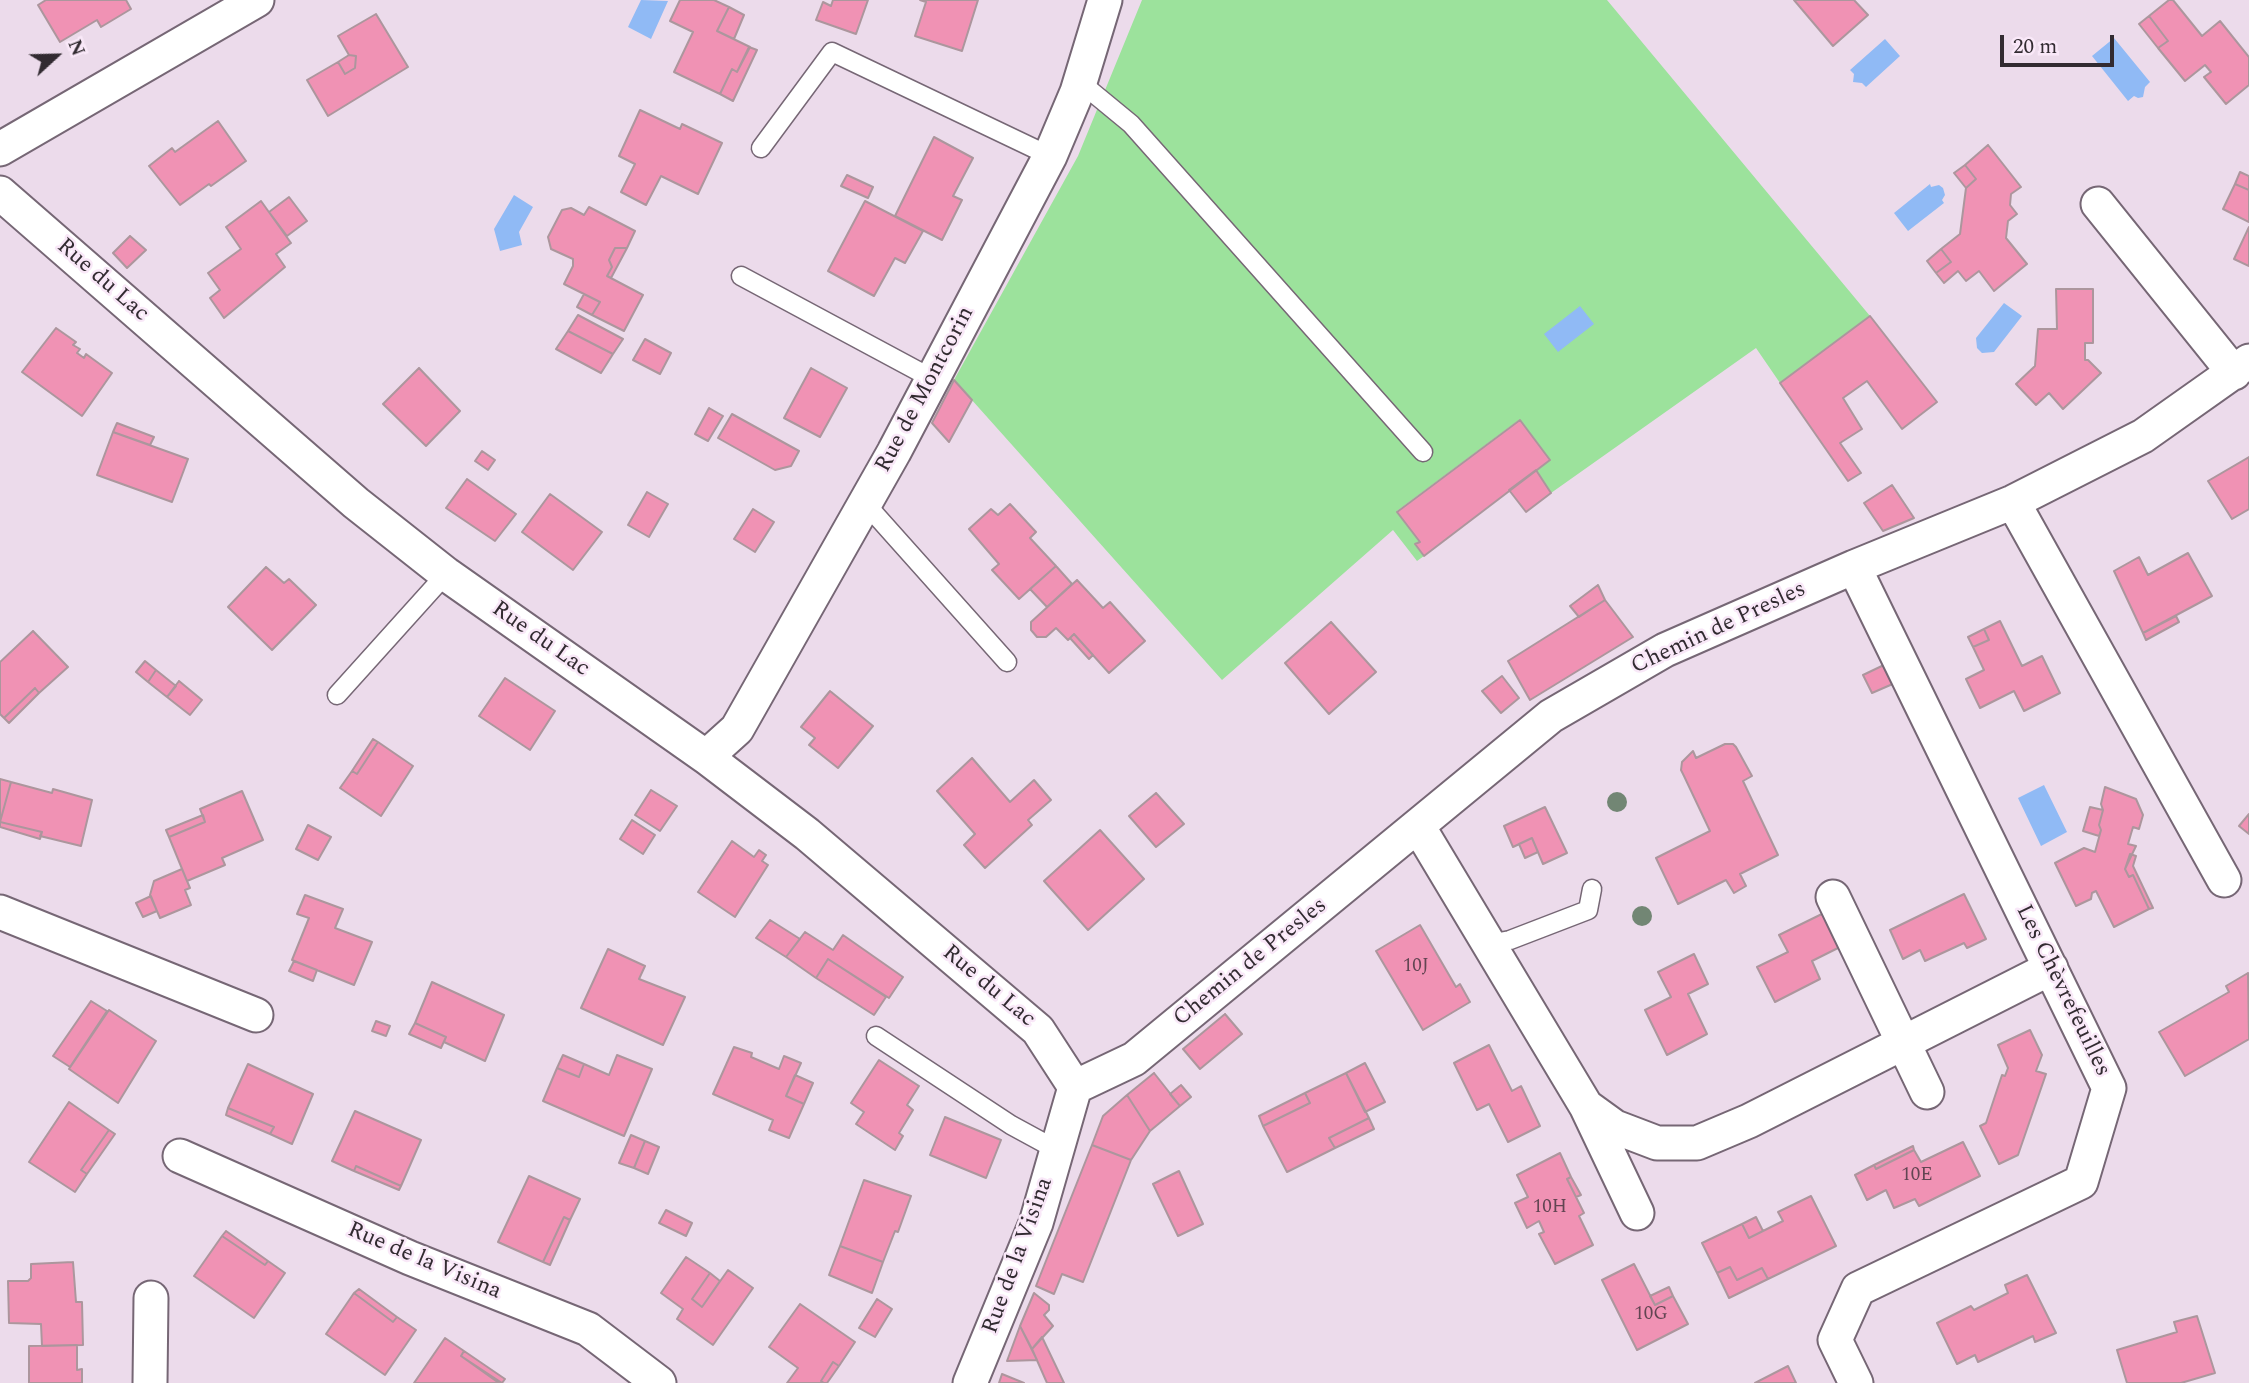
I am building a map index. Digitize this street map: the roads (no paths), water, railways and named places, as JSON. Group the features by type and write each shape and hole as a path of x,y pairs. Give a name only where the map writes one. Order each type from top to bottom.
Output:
{"street":[{"path":"0,149 257,0"},
{"name":"Rue de Montcorin","path":"706,757 737,729 864,503 1050,156 1080,82 1105,0"},
{"name":"Rue du Lac","path":"0,193 356,503 446,574 706,757 807,834 1038,1030 1075,1087"},
{"name":"Chemin de Presles","path":"1075,1087 1134,1059 1563,709 1665,650 1854,567 2013,502 2143,436 2242,367 2098,204"},
{"path":"2013,502 2224,880"},
{"name":"Les Chèvrefeuilles","path":"1854,567 2109,1088 2081,1182 1858,1289 1835,1340 1856,1383"},
{"path":"1418,826 1586,1106 1637,1213"},
{"path":"1833,897 1927,1092"},
{"path":"0,912 256,1014"},
{"path":"1586,1106 1615,1127 1657,1143 1697,1143 1749,1121 2050,968"},
{"name":"Rue de la Visina","path":"970,1383 1036,1223 1075,1087"},
{"name":"Rue de la Visina","path":"180,1156 410,1258 588,1329 659,1383"},
{"path":"150,1383 151,1298"}],"lane":[{"path":"761,148 832,52 1050,156"},
{"path":"1080,82 1131,124 1423,452"},
{"path":"741,276 931,378"},
{"path":"864,503 1007,662"},
{"path":"337,695 446,574"},
{"path":"1489,944 1510,940 1588,910 1592,889"},
{"path":"876,1036 1011,1125 1057,1150"}],"water":[{"path":"641,0 668,1 651,39 628,27"},
{"path":"2114,38 2150,82 2145,87 2143,97 2134,96 2128,101 2092,56"},
{"path":"1885,39 1900,56 1866,87 1862,83 1853,82 1854,74 1850,70"},
{"path":"1930,184 1931,187 1939,185 1943,188 1944,203 1908,231 1894,213"},
{"path":"514,195 533,207 519,232 522,245 500,251 494,229"},
{"path":"2004,303 2022,316 1994,352 1982,353 1977,348 1976,338"},
{"path":"1580,306 1594,324 1558,352 1544,334"},
{"path":"2044,785 2067,832 2041,846 2018,798"}]}
